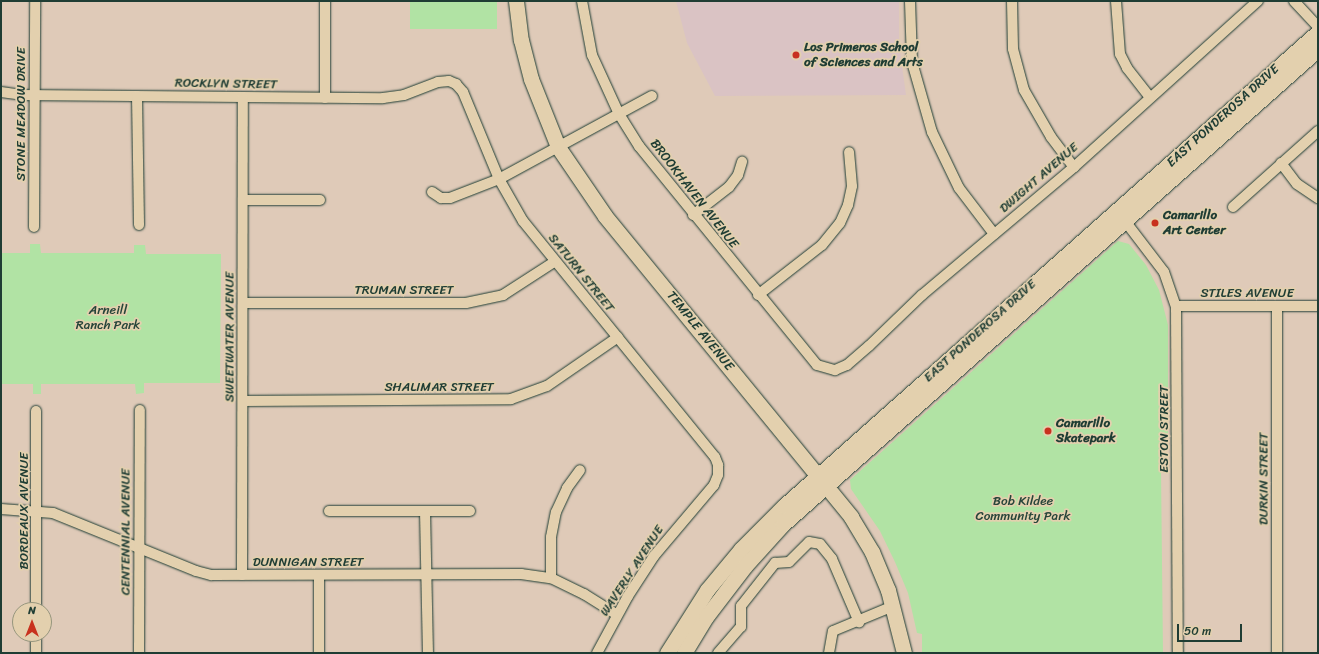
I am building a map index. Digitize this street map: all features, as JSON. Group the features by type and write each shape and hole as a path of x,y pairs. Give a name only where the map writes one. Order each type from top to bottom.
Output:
{"main road":[{"name":"TEMPLE AVENUE","path":"516,1 521,40 531,79 558,148 605,216 822,481 864,537 880,568 893,606 904,653"},
{"name":"EAST PONDEROSA DRIVE","path":"1121,216 1318,32"},
{"name":"EAST PONDEROSA DRIVE","path":"667,653 686,621 741,549 822,481 1121,216 1318,49"},
{"name":"EAST PONDEROSA DRIVE","path":"684,653 706,617 745,566 822,481"}],"street":[{"name":"STONE MEADOW DRIVE","path":"34,227 35,1"},
{"path":"325,1 325,98"},
{"name":"BROOKHAVEN AVENUE","path":"582,1 590,48 619,114 643,152 758,295 817,365 835,370"},
{"path":"910,1 912,62 932,132 959,188 994,234"},
{"path":"1012,1 1013,49 1024,90 1040,120 1074,167"},
{"path":"1116,1 1120,54 1127,68 1150,97"},
{"name":"DWIGHT AVENUE","path":"835,370 847,365 922,295 1074,167 1258,1"},
{"path":"1294,1 1318,27"},
{"name":"ROCKLYN STREET","path":"1,92 34,95 383,98 404,95 449,81"},
{"name":"SATURN STREET","path":"449,81 456,84 463,92 499,179 524,221 554,262 715,457 719,467"},
{"path":"137,96 139,226"},
{"path":"432,192 441,198 450,198 499,179 652,96"},
{"name":"SWEETWATER AVENUE","path":"242,575 244,98"},
{"path":"1233,207 1318,131"},
{"path":"758,295 822,245 838,227 848,205 852,186 849,152"},
{"path":"693,215 728,187 738,175 742,162"},
{"path":"1281,163 1297,184 1318,198"},
{"path":"243,200 320,200"},
{"name":"ESTON STREET","path":"1121,216 1164,272 1176,306 1178,653"},
{"name":"TRUMAN STREET","path":"243,303 466,303 503,295 554,262"},
{"name":"STILES AVENUE","path":"1176,306 1318,306"},
{"name":"DURKIN STREET","path":"1277,306 1277,653"},
{"name":"SHALIMAR STREET","path":"243,401 511,399 547,386 618,338"},
{"name":"CENTENNIAL AVENUE","path":"139,653 140,410"},
{"name":"BORDEAUX AVENUE","path":"36,411 36,602"},
{"name":"WAVERLY AVENUE","path":"597,653 617,616 662,546 714,485 719,467"},
{"path":"552,578 551,538 555,518 567,488 580,470"},
{"name":"DUNNIGAN STREET","path":"1,509 53,513 196,571 242,575 427,575 498,573 552,578 584,594 617,616"},
{"path":"329,511 470,511"},
{"path":"425,511 428,653"},
{"path":"718,653 741,627 741,606 775,563 788,562 809,542 820,544 832,559 859,622"},
{"path":"319,575 319,653"},
{"path":"829,653 833,631 859,622 893,606"},
{"path":"36,642 36,653"}],"shaded area":[{"name":"Los Primeros School of Sciences and Arts","path":"676,1 899,1 899,45 906,95 715,96 687,43"}],"green space":[{"path":"410,1 497,1 497,29 410,29"},
{"name":"Bob Kildee Community Park","path":"1118,241 1129,244 1146,265 1159,290 1168,325 1168,436 1161,470 1163,653 922,653 922,634 917,633 908,593 880,531 851,489 850,480"},
{"name":"Arneill Ranch Park","path":"30,244 40,244 41,253 134,253 134,245 145,245 146,254 221,254 220,383 144,383 144,393 136,394 135,384 41,384 41,394 33,394 33,384 1,384 1,253 30,253"}],"place":[{"name":"Los Primeros School of Sciences and Arts","path":"796,55"},
{"name":"Camarillo Art Center","path":"1155,223"},
{"name":"Camarillo Skatepark","path":"1048,431"}]}
